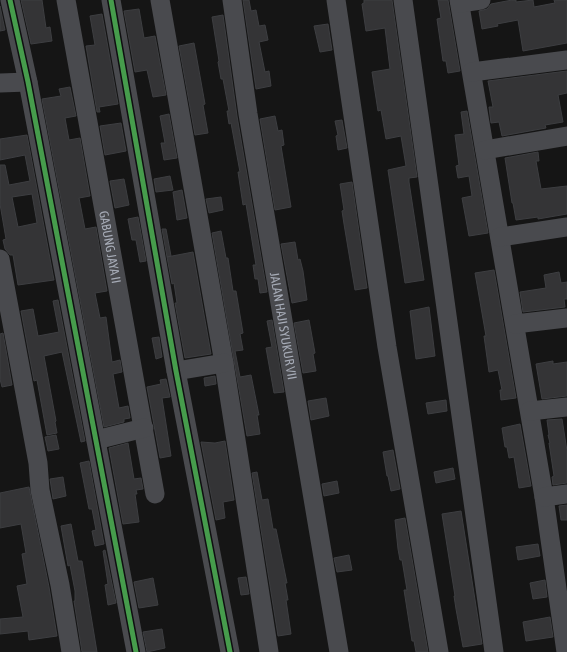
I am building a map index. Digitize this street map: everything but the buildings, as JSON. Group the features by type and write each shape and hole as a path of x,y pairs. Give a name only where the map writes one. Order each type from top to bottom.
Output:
{"street":[{"path":"10,0 28,82 136,652"},
{"name":"GABUNG JAYA II","path":"66,0 155,494"},
{"path":"111,0 176,370 230,652"},
{"path":"160,0 224,363 269,652"},
{"name":"JALAN HAJI SYUKUR VII","path":"232,0 250,122 339,652"},
{"path":"336,0 387,347 439,652"},
{"path":"403,0 494,652"},
{"path":"481,0 460,2 544,497 562,589 566,652"},
{"path":"472,72 567,60"},
{"path":"0,83 28,82"},
{"path":"485,150 567,136"},
{"path":"500,237 567,227"},
{"path":"0,259 29,409 38,463 40,490 60,585 71,652"},
{"path":"514,324 567,318"},
{"path":"176,370 224,363"},
{"path":"530,411 567,407"},
{"path":"96,440 144,428"},
{"path":"544,497 567,494"}],"cycle path":[{"path":"10,0 28,82 136,652"},
{"path":"111,0 176,371 230,652"}]}
